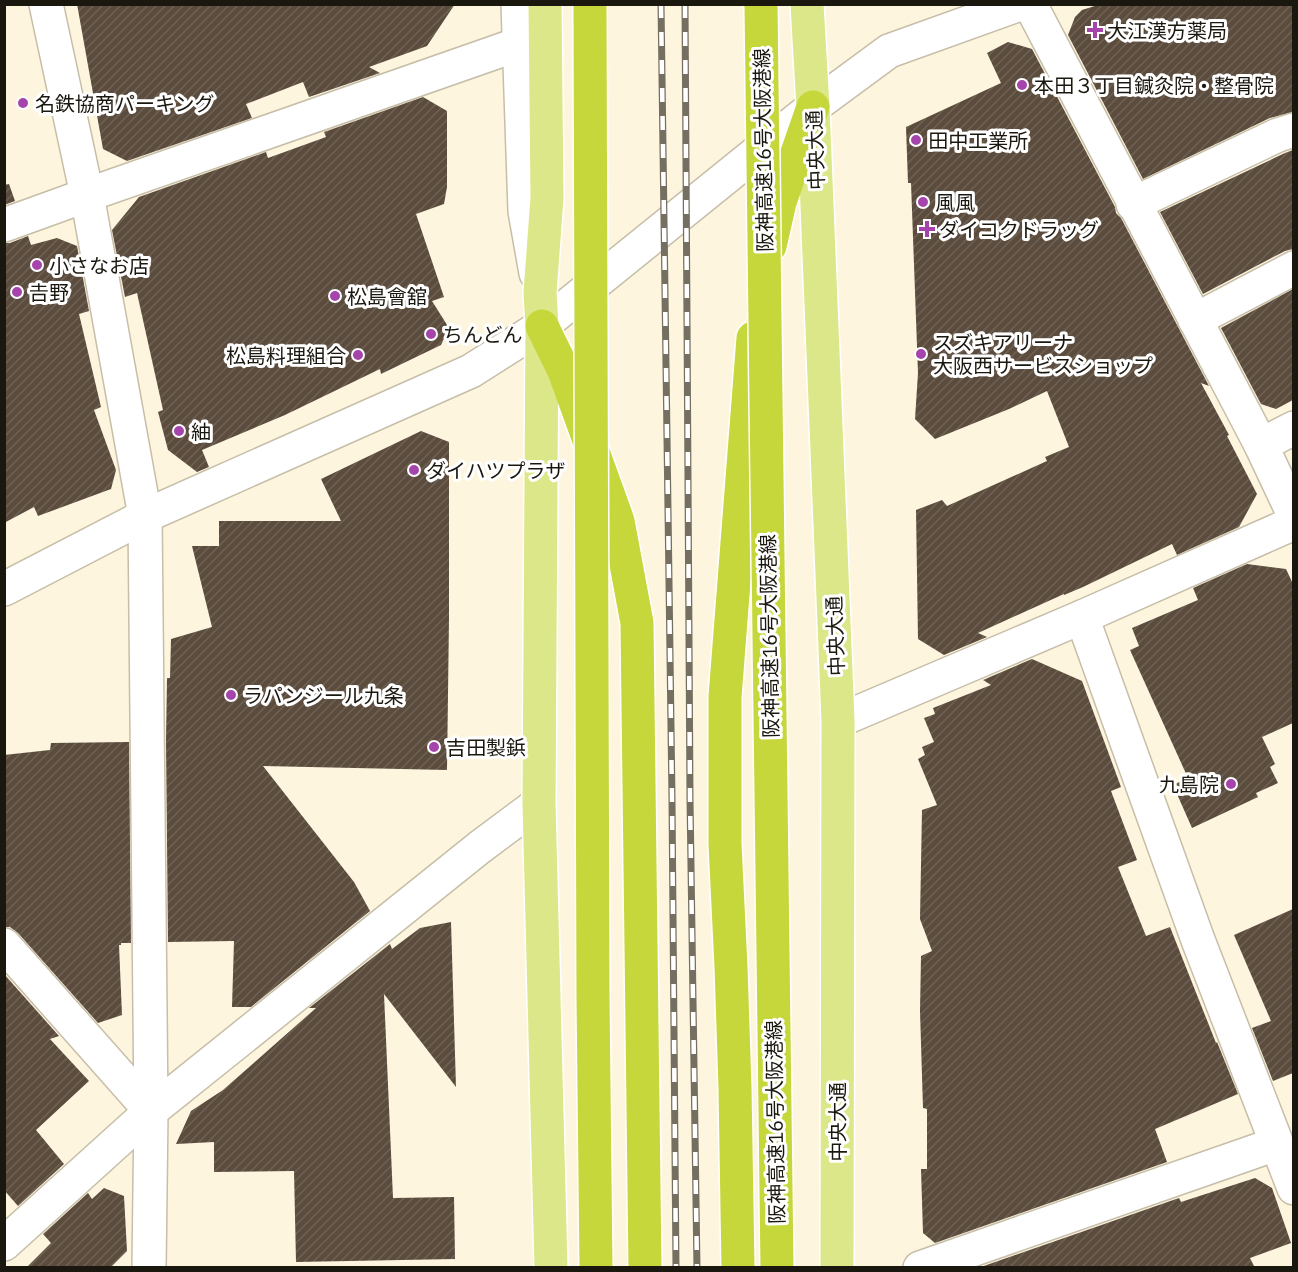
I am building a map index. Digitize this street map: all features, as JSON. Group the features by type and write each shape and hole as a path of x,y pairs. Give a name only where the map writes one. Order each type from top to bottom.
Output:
{"highway":[{"path":"590,4 596,1268"},
{"name":"阪神高速16号大阪港線","path":"761,4 777,1268"},
{"path":"738,1268 731,967 725,844 725,697 755,313 780,202 813,107"},
{"path":"542,326 564,371 618,521 637,623 645,1268"}],"main road":[{"path":"545,4 546,198 540,293 542,326 540,803 551,1268"},
{"name":"中央大通","path":"807,4 838,721 837,1268"}],"street":[{"path":"46,4 87,195 146,516 151,1111 149,1268"},
{"path":"518,4 525,211 540,293"},
{"path":"4,589 146,516 471,371 542,326 813,107 889,51 1020,4"},
{"path":"1030,4 1261,445 1293,515"},
{"path":"4,225 519,44"},
{"path":"1133,204 1293,130"},
{"path":"1195,320 1293,268"},
{"path":"1261,445 1293,428"},
{"path":"838,721 1082,617 1293,523"},
{"path":"1082,617 1198,940 1293,1188"},
{"path":"4,1244 151,1111 480,847 540,803"},
{"path":"4,945 151,1111"},
{"path":"920,1268 1276,1144"}],"building":[{"path":"77,4 455,4 427,46 369,67 380,73 309,97 303,82 246,104 252,118 127,161 103,149"},
{"path":"1101,4 1293,4 1293,112 1270,118 1143,179 1068,35 1075,17 1082,10"},
{"path":"1008,42 1032,49 1115,207 1116,213 1121,218 1209,386 1201,383 1257,494 1239,527 1177,555 1172,544 1083,587 978,633 987,637 944,655 918,639 916,510 942,500 947,506 1047,461 1045,457 1069,447 1047,391 935,439 915,419 918,373 911,183 908,183 906,127 1001,83 987,53"},
{"path":"423,97 447,111 447,187 444,204 416,214 444,297 432,301 449,328 441,345 381,374 380,369 285,415 202,450 209,467 197,472 168,450 158,412 163,410 137,293 125,297 112,230 139,197 266,152 268,158 326,137 324,132"},
{"path":"1293,150 1293,249 1203,294 1160,212"},
{"path":"9,184 15,201 4,205 4,185"},
{"path":"28,236 31,245 57,238 77,246 89,311 79,314 101,407 94,410 116,470 111,489 38,516 34,507 4,523 4,243"},
{"path":"1293,289 1293,400 1276,409 1261,404 1221,328"},
{"path":"421,431 449,442 447,770 263,766 354,882 370,911 251,1007 232,1007 234,941 168,942 166,741 167,678 170,678 171,639 212,627 192,546 219,546 219,521 341,521 321,479"},
{"name":"九島院","path":"1247,564 1286,569 1293,584 1293,723 1262,737 1275,764 1270,767 1278,783 1256,793 1258,797 1192,828 1173,785 1188,778 1130,650 1139,646 1132,628 1198,600 1193,588"},
{"path":"1032,659 1082,681 1121,787 1111,791 1137,860 1118,867 1146,936 1170,927 1238,1094 1155,1129 1167,1162 935,1243 923,1233 921,1169 927,1169 927,1109 923,1108 921,956 932,951 920,919 922,810 937,805 918,759 925,755 922,747 934,742 924,718 935,714 933,708 991,685 983,680"},
{"path":"129,742 131,943 119,945 122,1015 98,1023 18,933 10,927 4,927 4,755 50,750 51,743"},
{"path":"1293,909 1293,1073 1273,1081 1252,1028 1271,1021 1234,935"},
{"path":"451,922 456,1087 384,994 393,1198 454,1197 455,1259 296,1262 294,1171 214,1172 214,1142 176,1144 191,1111 223,1090 316,1008 309,1008 390,944 392,949 420,928"},
{"path":"4,974 59,1036 50,1039 89,1081 36,1130 64,1164 18,1206 4,1190"},
{"path":"1255,1178 1272,1188 1291,1243 1250,1258 1255,1268 978,1268 1179,1198 1181,1202"},
{"path":"104,1188 124,1196 127,1251 110,1268 26,1268 51,1243 43,1234 88,1193 92,1199"}],"railway":[{"path":"661,4 676,1268"},
{"path":"685,4 690,799 697,1268"}],"place":[{"name":"大江漢方薬局","path":"1095,30"},
{"name":"本田３丁目鍼灸院・整骨院","path":"1022,85"},
{"name":"名鉄協商パーキング","path":"23,103"},
{"name":"田中工業所","path":"916,140"},
{"name":"風風","path":"923,202"},
{"name":"ダイコクドラッグ","path":"927,229"},
{"name":"小さなお店","path":"37,265"},
{"name":"𠮷野","path":"17,292"},
{"name":"松島會舘","path":"335,296"},
{"name":"ちんどん","path":"431,334"},
{"name":"スズキアリーナ 大阪西サービスショップ","path":"921,354"},
{"name":"松島料理組合","path":"358,355"},
{"name":"紬","path":"179,431"},
{"name":"ダイハツプラザ","path":"414,470"},
{"name":"ラパンジール九条","path":"231,695"},
{"name":"吉田製鋲","path":"434,747"},
{"name":"九島院","path":"1231,784"}]}
